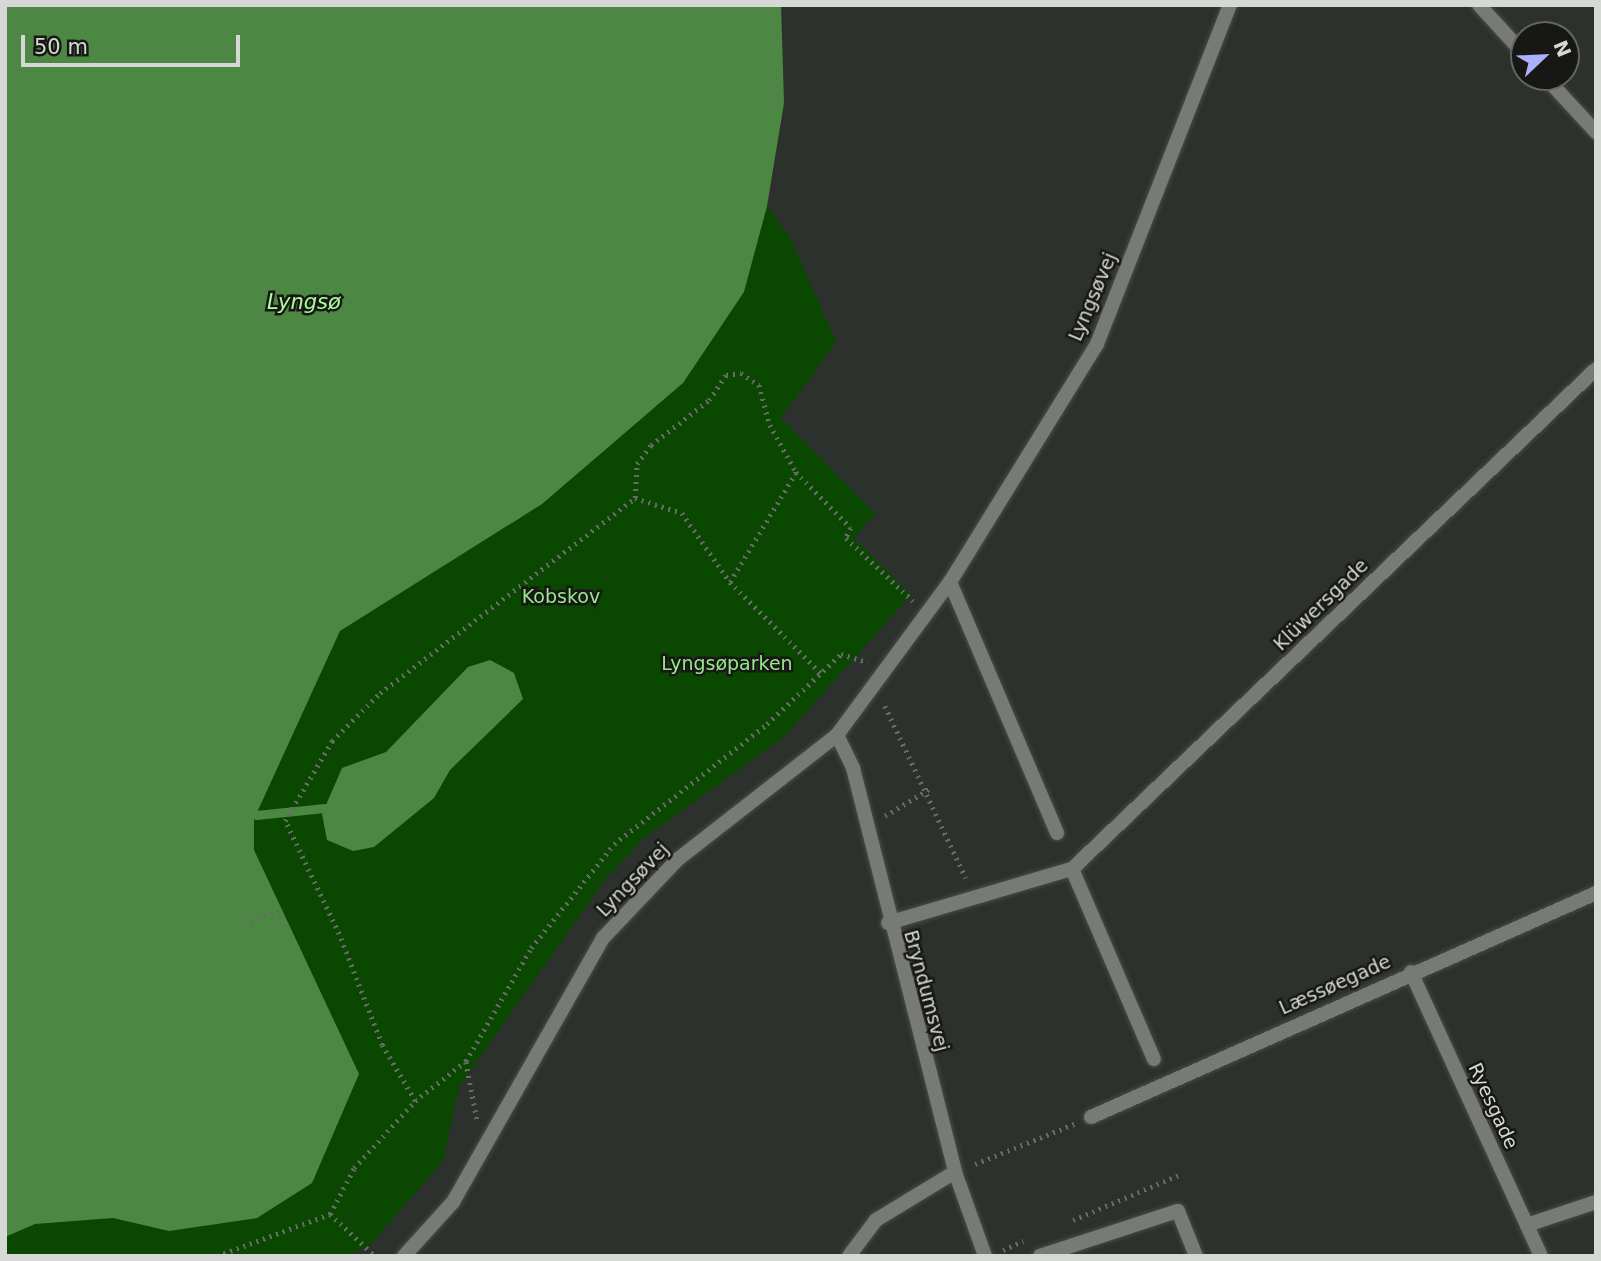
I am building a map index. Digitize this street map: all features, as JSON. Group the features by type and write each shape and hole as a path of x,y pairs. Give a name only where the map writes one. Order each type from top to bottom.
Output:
{"street":[{"name":"Lyngsøvej","path":"404,1256 453,1202 603,938 677,860 837,735 950,582 1097,344 1230,5"},
{"path":"1479,5 1510,39"},
{"path":"1558,91 1596,132"},
{"name":"Klüwersgade","path":"888,923 1072,869 1596,369"},
{"path":"950,582 1057,833"},
{"name":"Bryndumsvej","path":"837,735 853,768 888,923 955,1172 987,1256"},
{"path":"1072,869 1154,1059"},
{"name":"Læssøegade","path":"1091,1116 1411,972 1596,893"},
{"name":"Ryesgade","path":"1411,972 1541,1256"},
{"path":"849,1256 876,1220 955,1172"},
{"path":"1527,1225 1596,1202"},
{"path":"1040,1256 1178,1211 1196,1256"}],"path":[{"path":"415,1101 382,1045 286,816 332,741 380,693 635,498 637,464 652,445 709,400 726,375 741,373 759,385 770,425 796,472 851,528 846,538 928,615"},
{"path":"730,582 796,472"},
{"path":"635,498 682,513 730,582 821,673"},
{"path":"216,1256 330,1213 354,1168 415,1101 466,1061 531,948 592,867 841,654 863,658 882,673"},
{"path":"886,707 929,789 976,897"},
{"path":"866,827 929,789"},
{"path":"251,921 284,909"},
{"path":"466,1061 482,1150"},
{"path":"955,1172 1091,1116"},
{"path":"1066,1223 1179,1175"},
{"path":"330,1213 375,1256"},
{"path":"987,1256 1027,1239"}],"green space":[{"name":"Kobskov","path":"767,206 791,239 836,342 781,418 875,513 854,538 911,595 784,737 644,838 604,881 459,1087 443,1161 370,1245 348,1256 5,1256 5,1237 34,1224 113,1218 169,1231 359,1074 254,850 254,819 340,631 542,504 744,292","holes":["468,667 503,718 450,770 434,798 374,847 323,814 342,768 386,752"]}],"water":[{"name":"Lyngsø","path":"5,5 781,5 784,103 767,206 744,292 683,383 542,504 340,631 254,819 254,850 359,1074 312,1183 257,1218 169,1231 113,1218 35,1224 5,1237"},
{"path":"490,660 514,673 523,699 450,770 434,798 374,847 353,851 327,840 322,814 342,768 386,752 468,667"}],"waterway":[{"path":"256,815 325,808"}],"park label":[{"name":"Lyngsøparken","path":"727,664"}]}
